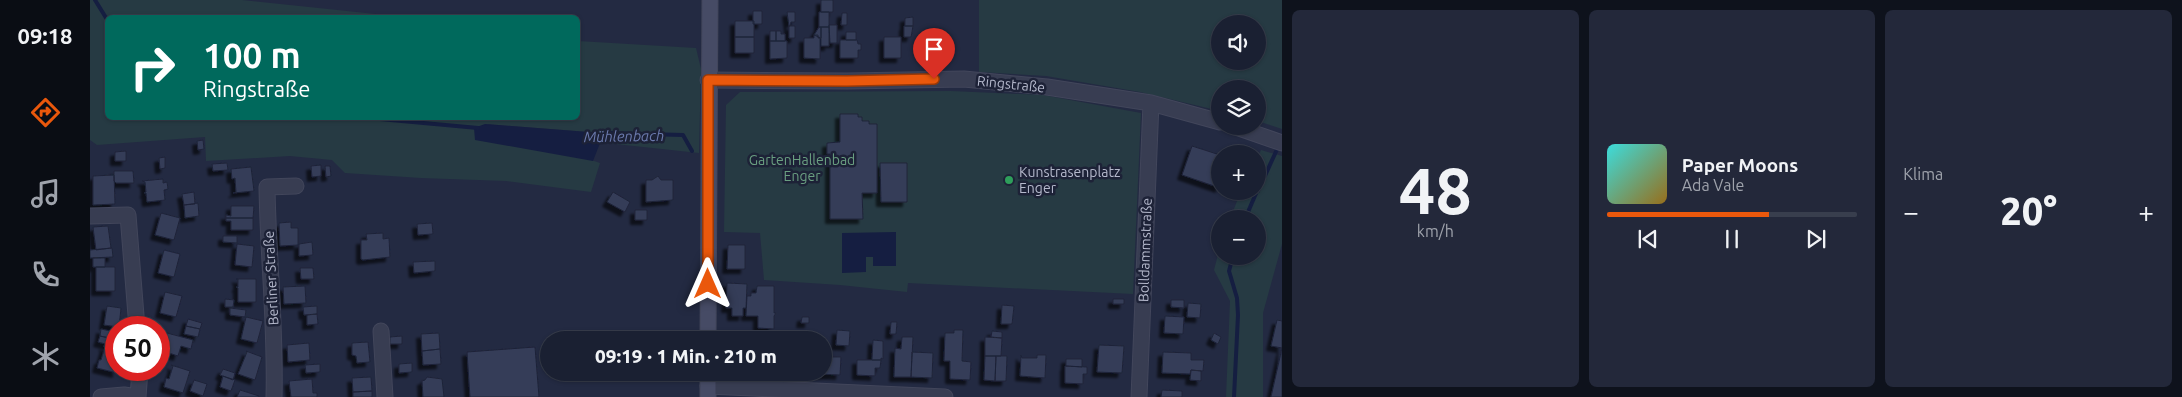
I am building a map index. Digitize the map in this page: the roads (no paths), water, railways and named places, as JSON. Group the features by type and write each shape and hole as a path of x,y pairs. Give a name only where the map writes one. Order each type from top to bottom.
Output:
{"main road":[{"path":"708,331 708,80 710,0"}],"street":[{"name":"Ringstraße","path":"708,80 847,81 964,79 1047,87 1151,103 1211,120"},
{"name":"Bolldammstraße","path":"1139,397 1151,103"},
{"path":"1258,135 1275,141"},
{"name":"Berliner Straße","path":"274,397 275,356 267,187 296,186"},
{"path":"90,216 128,215 136,316"},
{"path":"381,332 385,397"},
{"path":"102,397 124,395 138,397 139,381"},
{"path":"708,385 945,397"}],"water":[{"path":"485,124 601,133 602,138 593,161 475,140 474,128"},
{"path":"896,232 896,266 873,266 873,257 866,257 866,272 842,273 842,233"}],"waterway":[{"name":"Mühlenbach","path":"95,0 105,16"},
{"name":"Mühlenbach","path":"391,120 478,128"},
{"name":"Mühlenbach","path":"598,138 602,138 607,133 683,135 692,151"},
{"path":"1266,173 1279,145"},
{"path":"1249,210 1253,200"},
{"path":"1231,265 1229,271 1237,298 1238,315 1234,397"}],"place":[{"name":"Kunstrasenplatz Enger","path":"1009,180"}],"park label":[{"name":"GartenHallenbad Enger","path":"802,168"}]}
